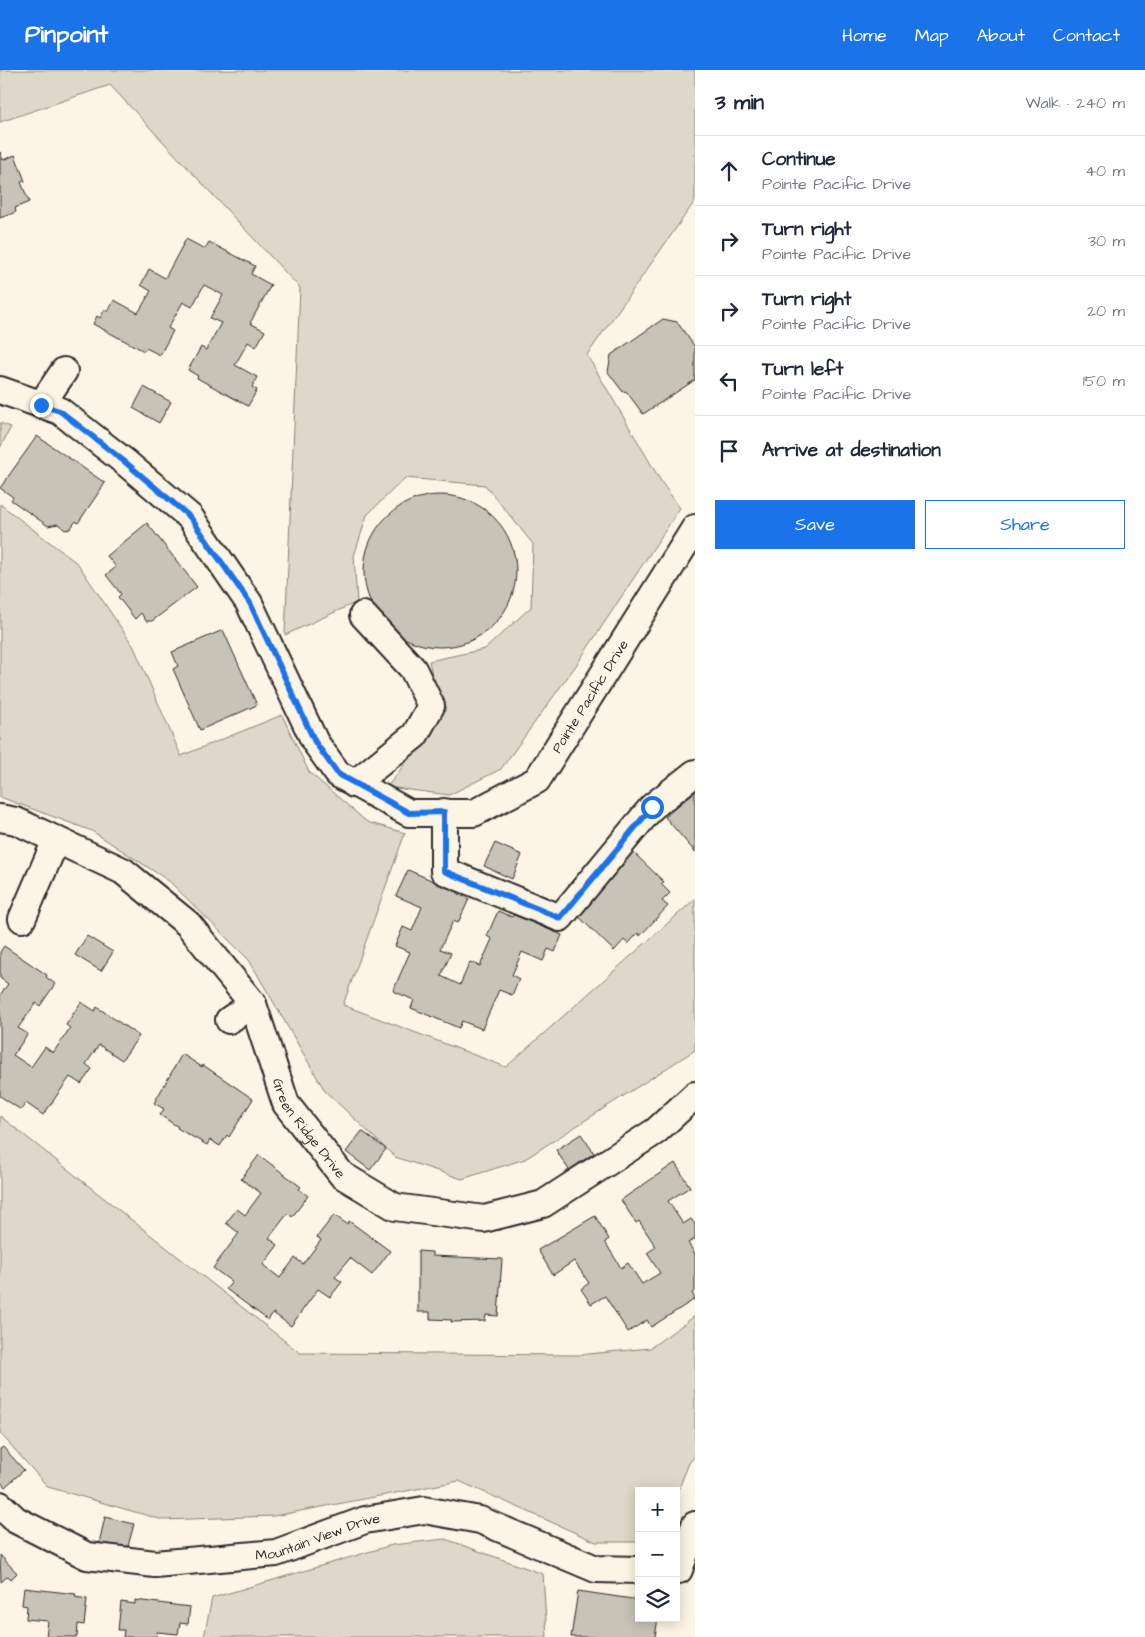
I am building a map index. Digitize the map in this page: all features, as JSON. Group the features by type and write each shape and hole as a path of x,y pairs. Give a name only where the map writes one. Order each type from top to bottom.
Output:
{"street":[{"path":"41,405 64,372"},
{"name":"Pointe Pacific Drive","path":"0,390 60,411 125,462 190,517 250,603 315,742 338,774 409,813 474,813 537,780 695,528"},
{"path":"354,784 415,735 431,706 413,669 363,616"},
{"path":"444,812 444,871 560,918 652,807 695,772"},
{"name":"Green Ridge Drive","path":"0,818 16,821 123,871 188,924 253,1004 286,1104 342,1175 395,1207 484,1219 543,1204 656,1130 695,1095"},
{"path":"22,919 56,840"},
{"path":"230,1020 253,1004"},
{"name":"Mountain View Drive","path":"0,1505 16,1520 87,1556 155,1564 276,1553 365,1520 424,1510 480,1520 596,1569 635,1570"},
{"path":"684,1570 695,1525"}],"shaded area":[{"path":"0,70 695,70 695,201 587,355 662,483 680,508 577,664 501,769 449,795 387,787 441,717 429,661 485,649 531,607 533,544 485,485 405,478 367,515 354,556 357,602 285,635 300,288 110,85 0,122"},
{"path":"0,423 11,427 0,448"},
{"path":"0,504 78,564 134,647 181,756 282,715 309,772 367,822 405,833 343,1005 506,1067 695,899 695,1050 525,1159 462,1179 395,1157 325,1091 249,960 169,881 92,831 0,797"},
{"path":"0,1116 300,1353 578,1355 650,1348 695,1316 695,1456 689,1463 680,1487 635,1487 635,1542 596,1542 459,1481 274,1516 163,1520 48,1487 0,1433"},
{"path":"445,1539 543,1574 547,1637 204,1637 212,1598 392,1545"}],"building":[{"path":"0,152 3,160 15,155 25,181 21,182 29,202 15,208 16,212 0,218"},
{"path":"186,239 205,249 209,242 255,266 251,274 271,285 250,323 265,331 256,347 248,342 235,365 257,377 252,387 257,390 248,406 197,378 198,376 188,370 201,347 206,350 221,323 210,318 223,295 204,285 192,307 183,302 168,328 173,331 160,355 146,348 144,351 93,324 97,316 100,318 105,309 108,312 114,300 138,313 151,291 141,285 149,269 165,278"},
{"path":"663,319 677,322 695,347 695,380 643,414 626,391 623,392 608,372 611,355"},
{"path":"144,387 171,402 159,423 133,408"},
{"path":"37,436 105,483 78,523 76,521 70,529 65,530 58,524 48,526 11,500 13,497 0,488"},
{"path":"440,495 469,501 494,517 510,542 516,571 510,600 494,625 469,641 440,647 411,641 386,625 370,600 364,571 370,542 386,517 411,501"},
{"path":"147,523 197,587 152,621 146,621 141,613 135,619 118,597 121,594 106,575 116,567 107,556"},
{"path":"223,630 257,705 200,730 173,669 178,666 172,652"},
{"path":"695,791 695,852 665,817"},
{"path":"495,843 522,855 512,879 484,866"},
{"path":"632,851 664,882 661,884 670,893 662,901 668,906 640,936 638,933 628,944 624,940 614,951 573,911"},
{"path":"408,870 459,892 458,894 469,899 458,923 453,921 440,949 451,953 441,976 460,985 470,962 480,966 492,939 487,936 498,911 512,917 514,915 562,935 555,952 548,949 543,961 522,952 512,975 519,979 512,995 499,990 482,1029 462,1021 459,1028 411,1008 414,1000 393,991 410,952 395,946 403,927 412,931 422,907 396,896"},
{"path":"87,936 113,952 101,971 75,955"},
{"path":"4,946 47,975 46,977 55,984 40,1006 36,1003 18,1028 28,1034 13,1055 31,1067 45,1047 53,1053 70,1028 66,1025 81,1002 95,1011 97,1007 139,1036 122,1060 99,1045 86,1064 92,1069 81,1084 70,1077 43,1115 26,1103 21,1110 0,1096 0,995 8,984 0,978 0,952"},
{"path":"182,1054 202,1067 203,1065 253,1099 229,1137 227,1135 220,1146 210,1140 207,1145 177,1128 160,1115 164,1109 154,1103"},
{"path":"362,1131 386,1149 370,1170 346,1152"},
{"path":"581,1134 594,1153 569,1170 556,1150"},
{"path":"259,1155 301,1187 299,1189 308,1196 292,1217 288,1213 269,1238 278,1245 263,1265 280,1278 295,1258 303,1264 321,1240 317,1237 334,1215 347,1224 349,1221 390,1251 372,1275 350,1258 335,1277 342,1282 330,1297 318,1289 291,1326 273,1313 268,1320 226,1289 232,1282 213,1268 239,1233 226,1223 237,1209 245,1215 261,1193 241,1179"},
{"path":"675,1163 690,1187 668,1201 683,1224 691,1219 695,1224 695,1239 688,1243 695,1254 695,1291 692,1293 695,1299 651,1327 647,1320 628,1332 605,1296 591,1304 581,1289 589,1283 574,1261 553,1275 538,1250 595,1216 609,1239 605,1242 621,1268 628,1263 642,1284 660,1273 647,1253 656,1247 639,1221 636,1223 621,1200"},
{"path":"418,1251 432,1252 432,1256 502,1259 498,1316 486,1315 485,1321 451,1322 452,1320 430,1319 430,1312 418,1312"},
{"path":"3,1447 24,1470 5,1487 0,1481 0,1449"},
{"path":"105,1517 134,1524 127,1550 99,1543"},
{"path":"0,1555 17,1573 11,1579 8,1576 1,1582"},
{"path":"24,1588 76,1594 75,1597 87,1599 84,1625 78,1624 77,1637 46,1637 48,1621 26,1619 27,1606 22,1605"},
{"path":"578,1591 635,1599 635,1622 657,1622 655,1637 571,1637"},
{"path":"135,1600 190,1607 188,1624 180,1623 178,1634 157,1632 156,1637 123,1637 124,1630 118,1630 121,1602 135,1604"}],"route":[{"path":"41,405 60,411 125,462 190,517 250,603 315,742 338,774 409,813 444,812 444,871 560,918 652,807"}]}
